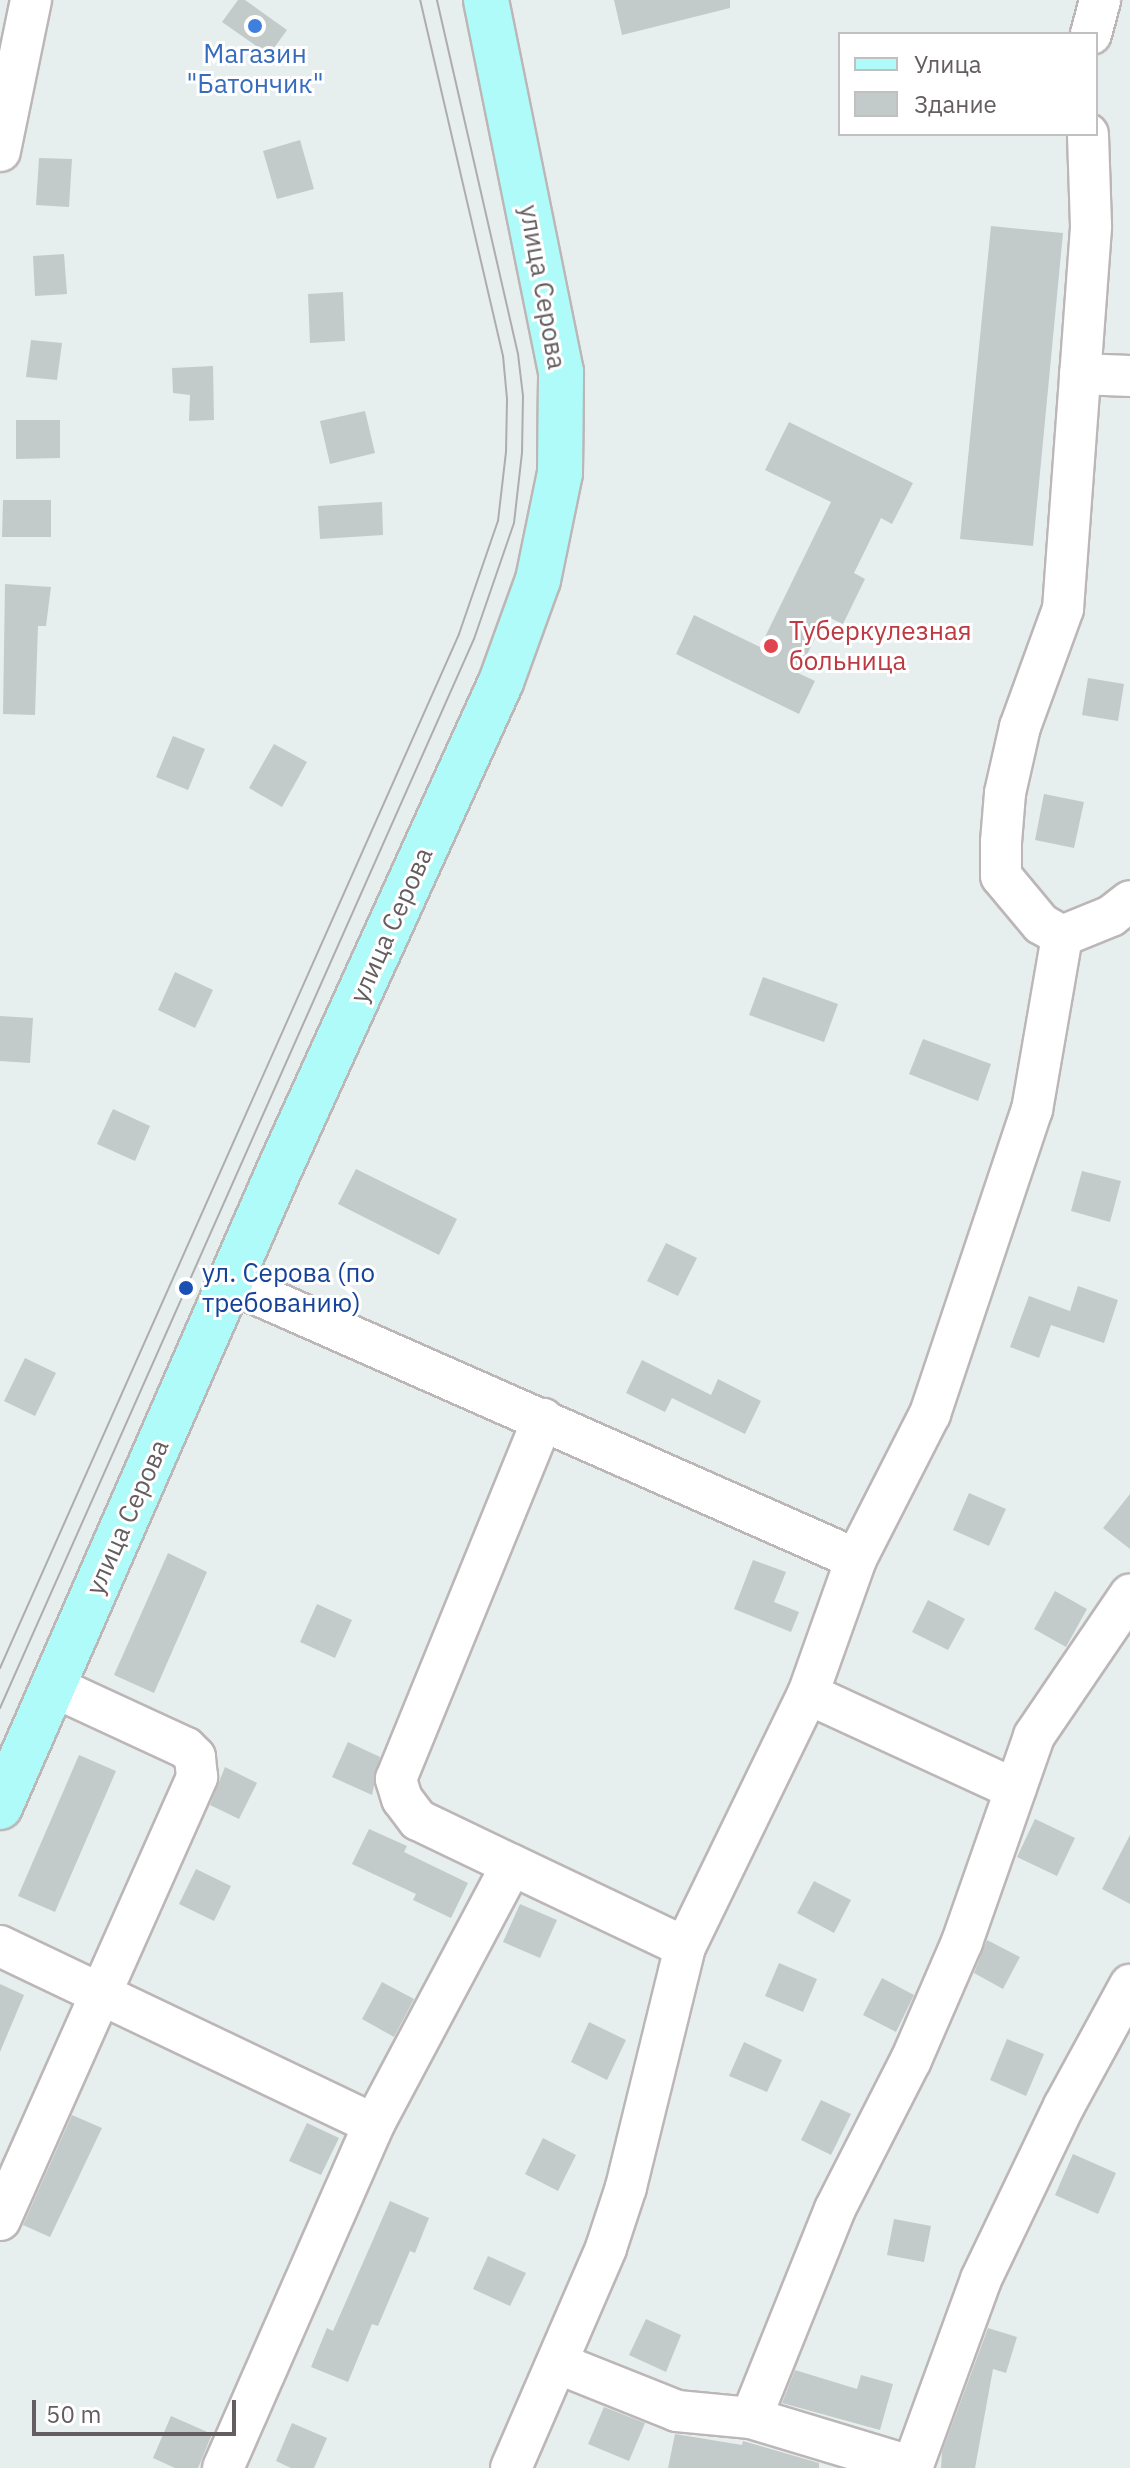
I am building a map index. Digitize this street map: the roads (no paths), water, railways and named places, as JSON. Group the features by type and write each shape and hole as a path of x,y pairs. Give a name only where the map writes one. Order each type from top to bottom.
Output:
{"main road":[{"name":"улица Серова","path":"0,1807 501,682 538,580 552,526 560,473 561,372 486,0"}],"street":[{"path":"0,151 31,0"},
{"path":"1092,32 1100,0"},
{"path":"1062,936 1041,924 1001,876 1001,842 1005,793 1020,727 1063,609 1091,226 1088,136"},
{"path":"1080,374 1130,376"},
{"path":"1062,936 1124,912"},
{"path":"511,2468 606,2248 626,2187 685,1947 808,1694 856,1559 930,1414 1032,1110 1062,936"},
{"path":"231,1283 856,1559"},
{"path":"543,1419 396,1779 402,1799 418,1820 685,1947"},
{"path":"751,2418 835,2209 911,2060 962,1942 1034,1736 1130,1595"},
{"path":"0,2220 197,1777 195,1757 186,1748 52,1686"},
{"path":"808,1694 1015,1789"},
{"path":"223,2468 374,2124 512,1865"},
{"path":"0,1946 374,2124"},
{"path":"557,2363 677,2411 751,2418 913,2467 981,2279 1064,2106 1130,1985"}],"tram line":[{"path":"0,1668 459,634 498,521 506,452 507,399 503,356 420,0"},
{"path":"0,1708 474,639 514,523 522,453 523,396 518,354 437,0"}],"place":[{"name":"Магазин \"Батончик\"","path":"255,26"},
{"name":"Туберкулезная больница","path":"771,646"},
{"name":"ул. Серова (по требованию)","path":"186,1288"}]}
